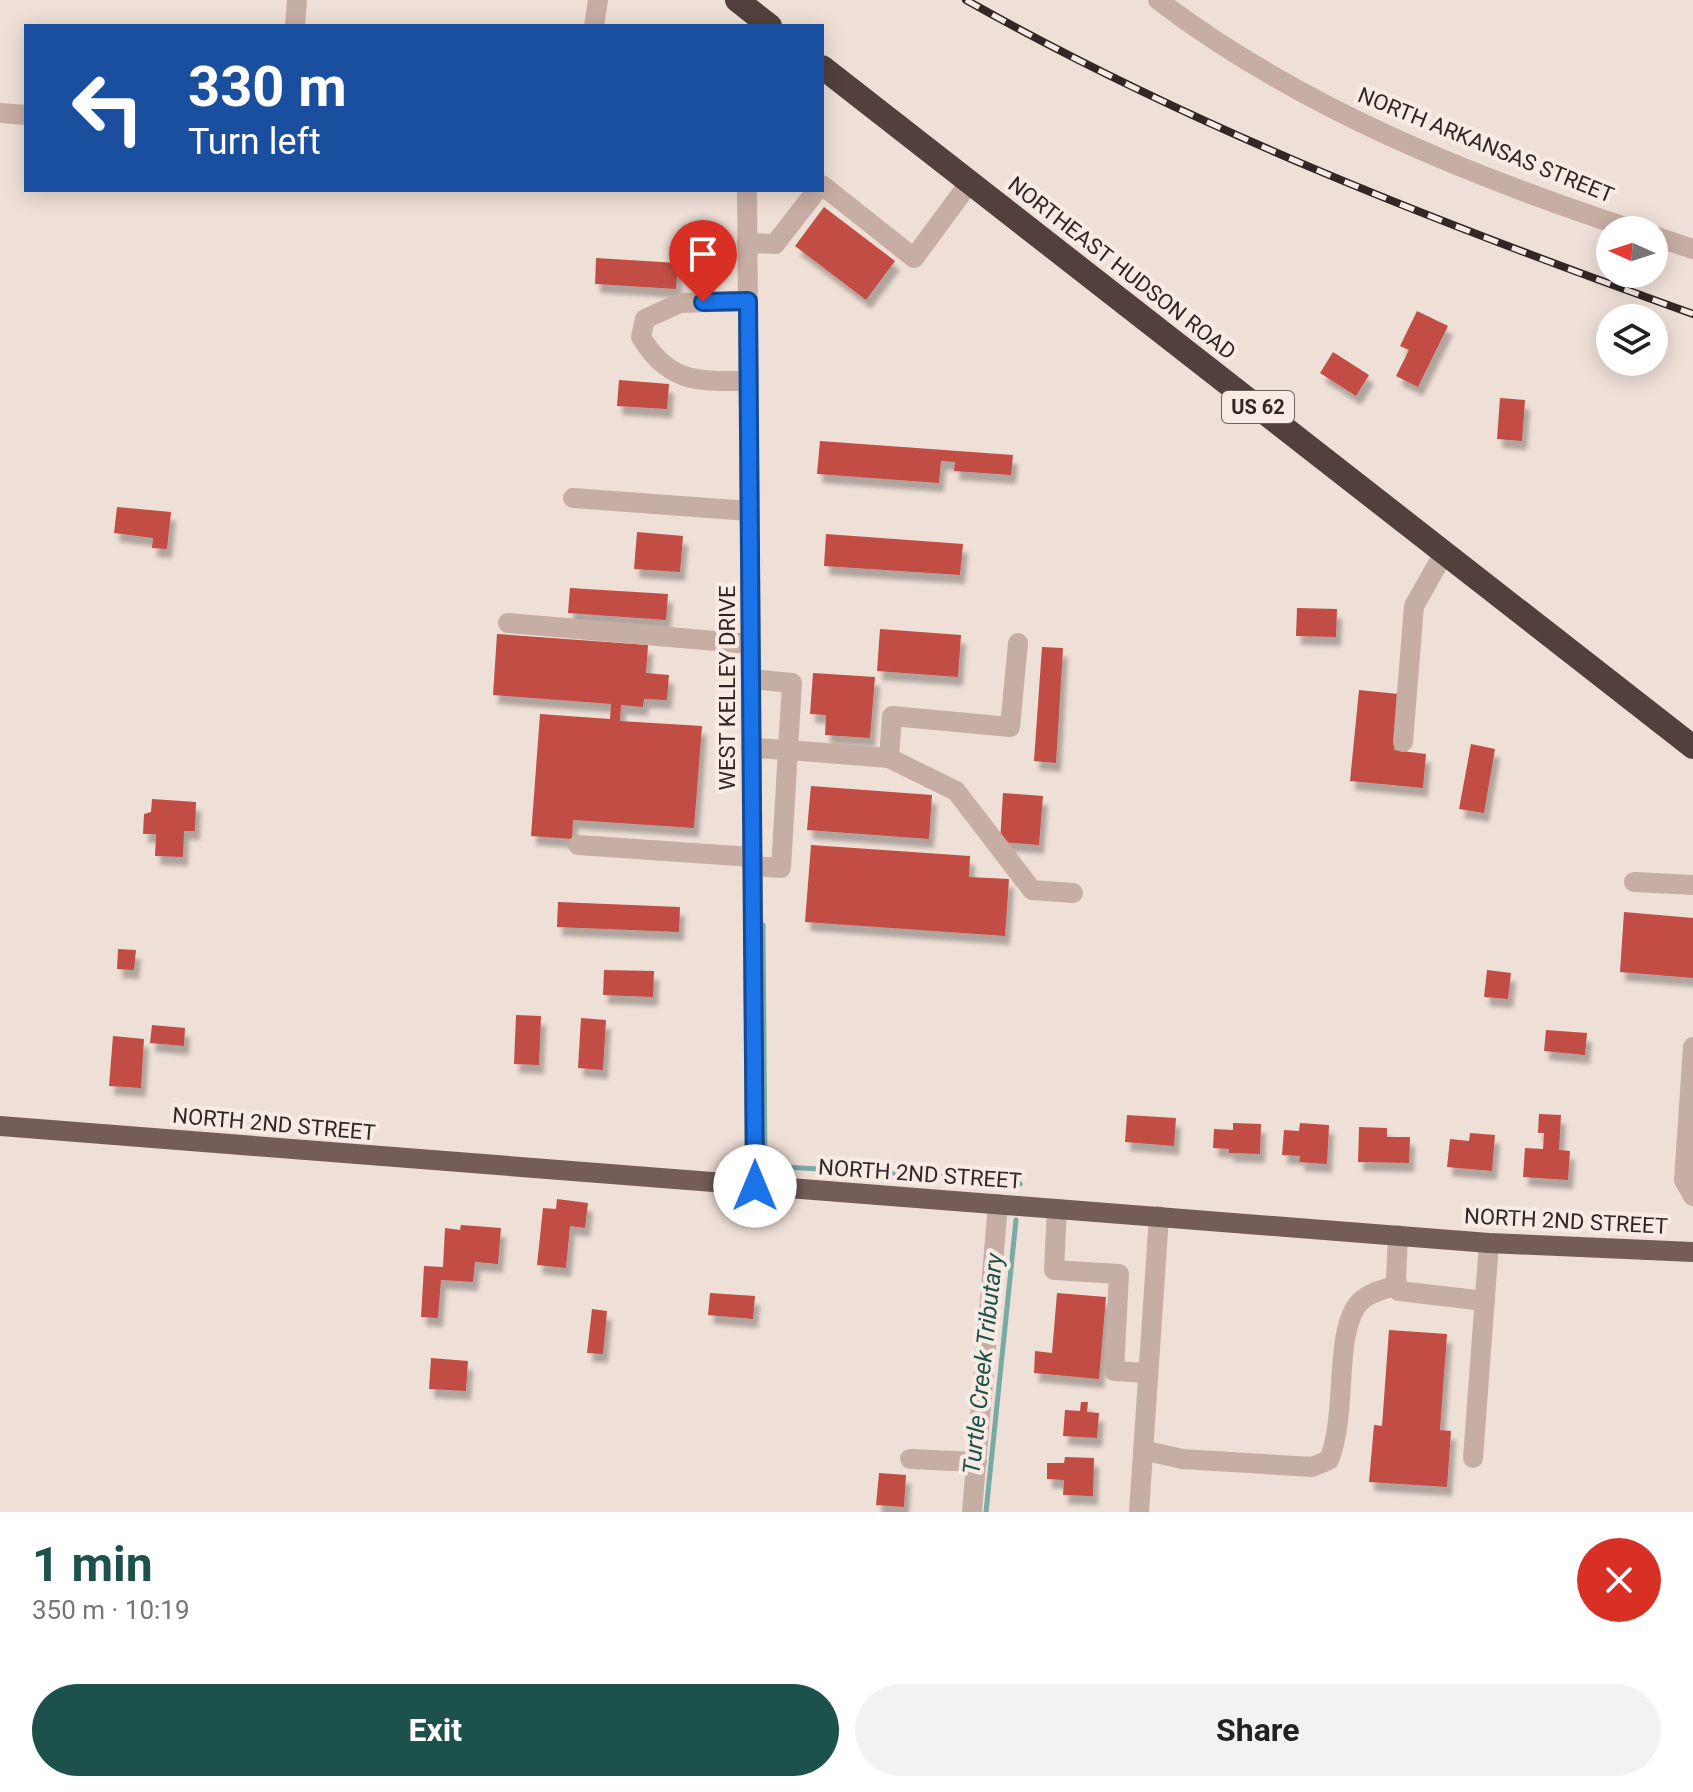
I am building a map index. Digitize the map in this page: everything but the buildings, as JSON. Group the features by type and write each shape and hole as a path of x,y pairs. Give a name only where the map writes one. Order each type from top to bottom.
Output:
{"highway":[{"path":"742,11 766,24"},
{"name":"NORTHEAST HUDSON ROAD","path":"824,69 1693,747"}],"main road":[{"name":"NORTH 2ND STREET","path":"0,1126 1489,1243 1693,1252"}],"street":[{"path":"295,24 297,0"},
{"path":"594,24 598,0"},
{"name":"NORTH ARKANSAS STREET","path":"1158,0 1261,71 1385,135 1597,216"},
{"path":"0,113 24,115"},
{"path":"824,187 914,258 970,182"},
{"name":"WEST KELLEY DRIVE","path":"747,192 755,1186"},
{"path":"747,243 775,244 815,192"},
{"path":"1668,241 1693,249"},
{"path":"748,301 680,303 645,319 641,337 655,361 697,381 748,381"},
{"path":"573,498 749,511"},
{"path":"1403,742 1414,606 1444,553"},
{"path":"508,623 750,644"},
{"path":"889,758 892,716 1010,727 1018,643"},
{"path":"578,845 752,862 781,868 792,683 751,679"},
{"path":"751,748 889,758 956,791 1032,890 1073,893"},
{"path":"1634,882 1693,885"},
{"path":"1693,1047 1684,1180 1693,1196"},
{"path":"972,1512 998,1204"},
{"path":"1057,1209 1054,1270 1119,1274 1114,1371 1148,1373"},
{"path":"1139,1512 1159,1216"},
{"path":"1396,1286 1398,1235"},
{"path":"1473,1458 1489,1243"},
{"path":"1143,1450 1182,1459 1312,1467 1329,1460 1337,1441 1348,1328 1354,1308 1372,1293 1396,1286"},
{"path":"1396,1286 1404,1293 1485,1301"},
{"path":"910,1459 977,1462"}],"waterway":[{"name":"Turtle Creek Tributary","path":"763,925 765,1166 1016,1180 1020,1184"},
{"name":"Turtle Creek Tributary","path":"986,1512 1016,1220"}],"railway":[{"path":"966,0 1053,47 1232,133 1414,210 1693,314"}],"route":[{"path":"703,302 748,301 755,1186"}]}
